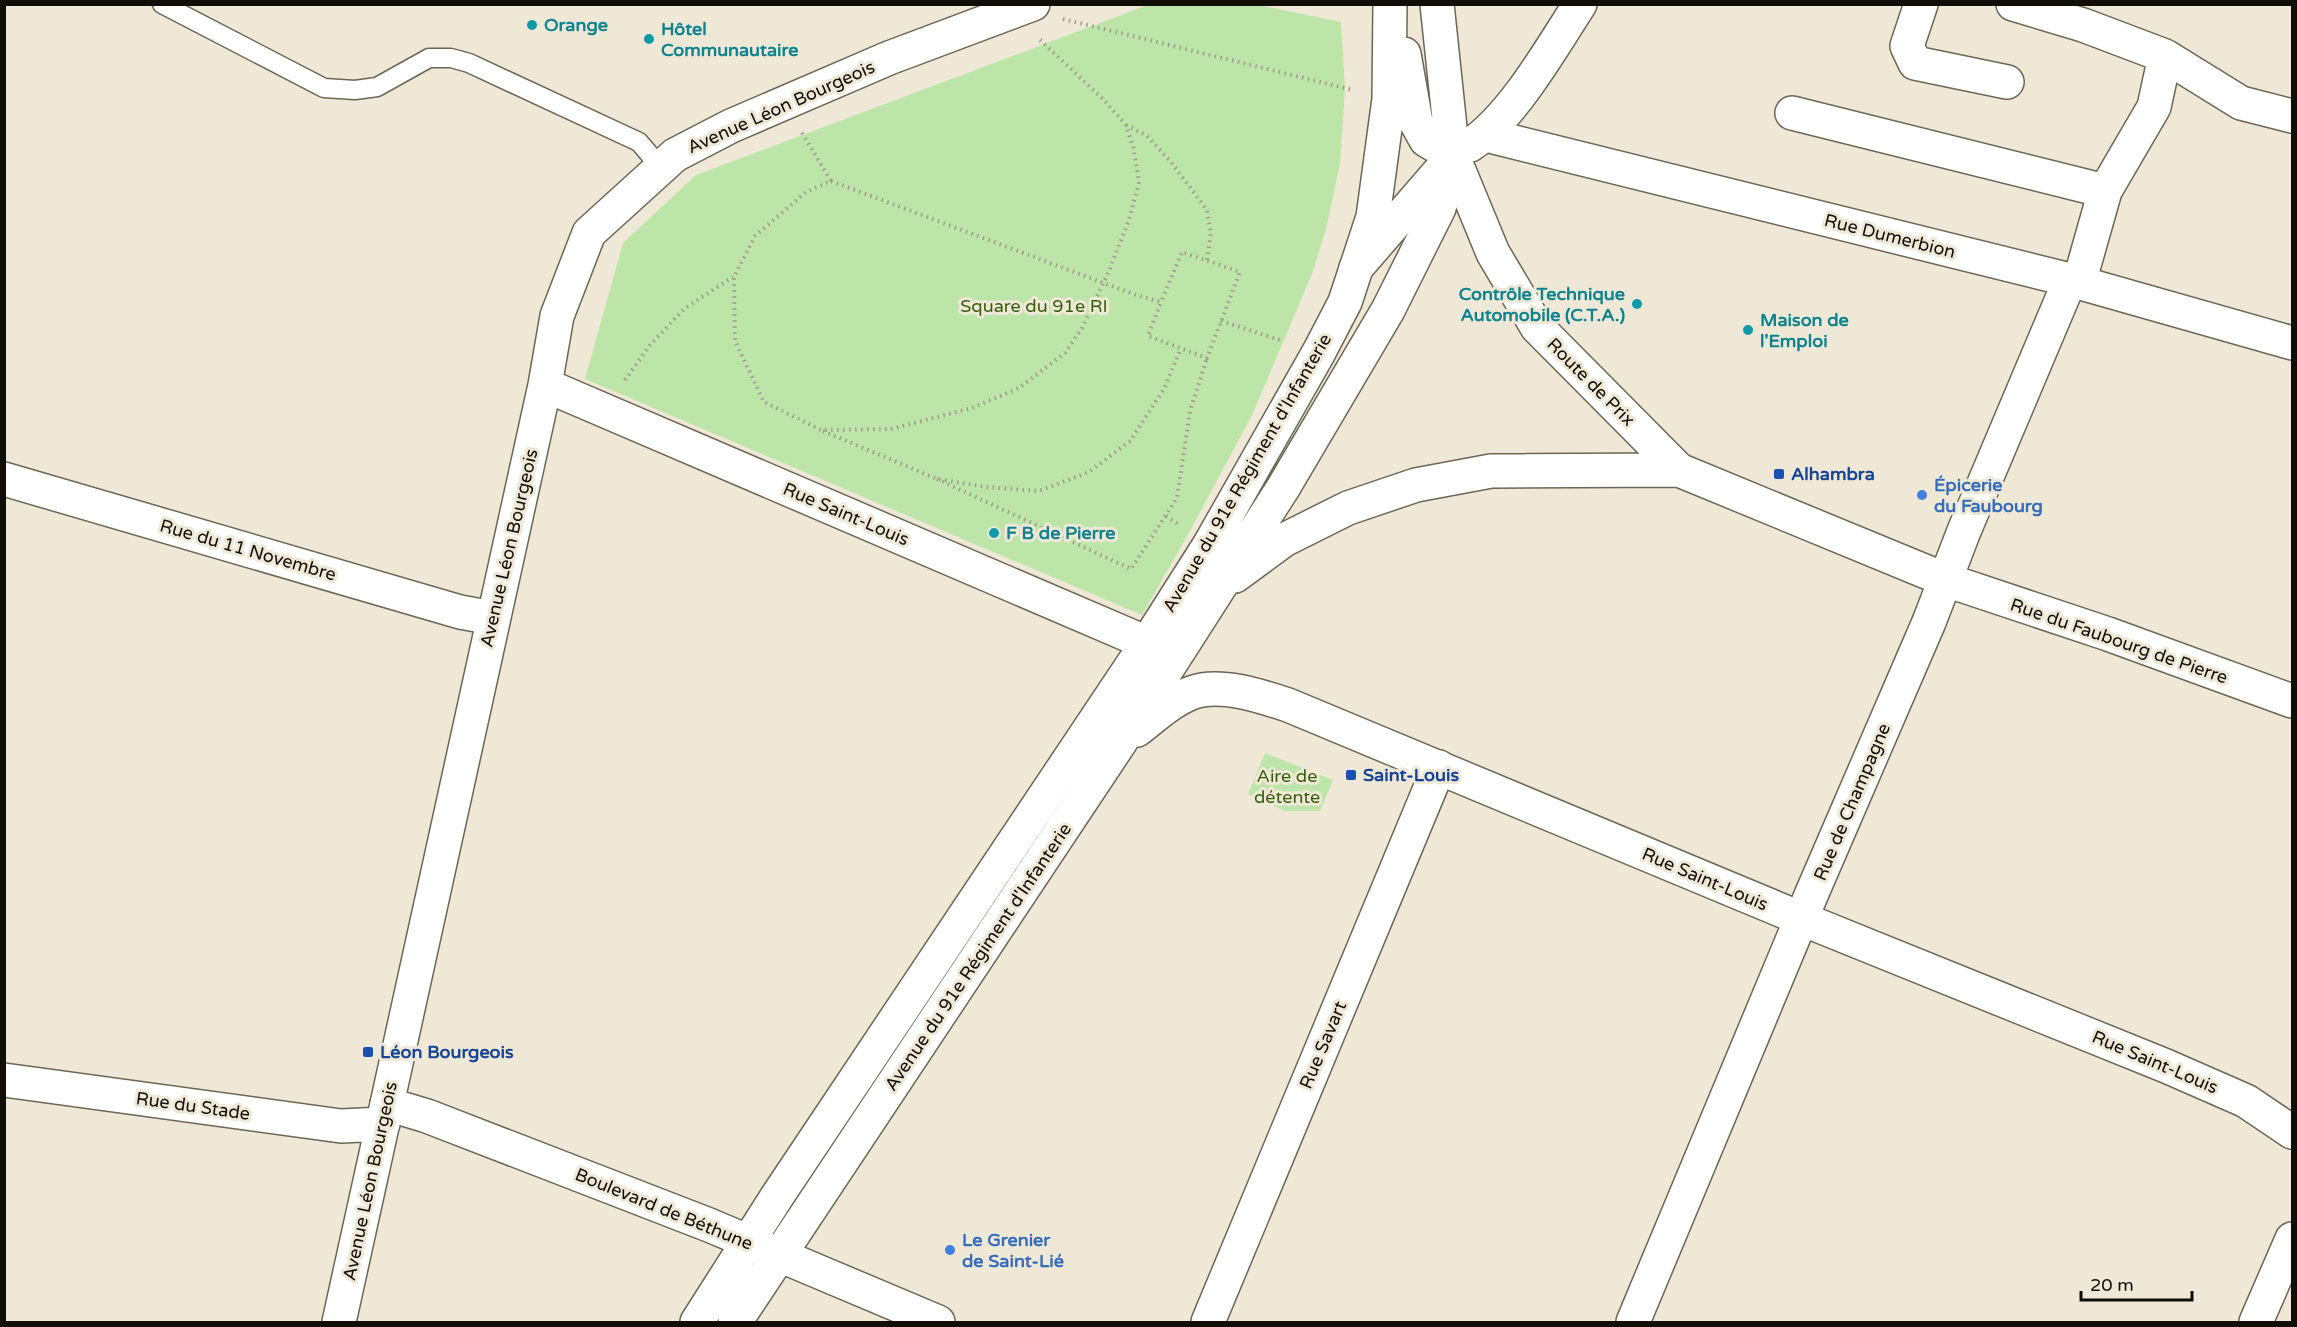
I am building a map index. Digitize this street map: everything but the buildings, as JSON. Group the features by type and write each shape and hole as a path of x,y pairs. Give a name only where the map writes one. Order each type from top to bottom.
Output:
{"street":[{"path":"1356,268 1373,217 1386,132 1389,99 1390,4"},
{"path":"1395,4 1416,122 1426,140 1453,156"},
{"name":"Route de Prix","path":"1437,4 1453,156 1493,253 1537,327 1679,470"},
{"path":"1356,268 1453,156 1486,135 1527,83 1580,4"},
{"path":"1921,4 1907,46 1915,63 2007,82"},
{"path":"2013,4 2083,25 2165,56 2241,102 2292,116"},
{"name":"Avenue Léon Bourgeois","path":"339,1323 545,385 557,316 589,233 675,155 731,126 783,103 1011,10"},
{"name":"Rue de Champagne","path":"1641,1319 1802,919 2074,282 2105,191 2154,107 2165,56"},
{"path":"1792,113 2105,191"},
{"name":"Rue Dumerbion","path":"1486,135 2074,282 2292,343"},
{"name":"Route de Prix","path":"1388,310 1439,208 1453,156"},
{"name":"Avenue du 91e Régiment d'Infanterie","path":"697,1323 748,1241 1147,643 1210,544 1319,352 1345,302 1356,268"},
{"name":"Avenue du 91e Régiment d'Infanterie","path":"735,1323 1119,744 1283,488 1388,310"},
{"name":"Rue Saint-Louis","path":"545,385 1147,643"},
{"name":"Avenue du 91e Régiment d'Infanterie","path":"1147,643 1284,540 1348,508 1416,484 1491,471 1679,470 1946,580"},
{"name":"Rue du 11 Novembre","path":"4,479 460,612 493,618"},
{"name":"Rue du Faubourg de Pierre","path":"1946,580 2108,634 2292,701"},
{"name":"Rue Saint-Louis","path":"1119,744 1167,706 1193,692 1219,690 1250,693 1288,705 1802,919 2166,1066 2246,1101 2292,1132"},
{"name":"Rue Savart","path":"1208,1323 1439,767"},
{"name":"Rue du Stade","path":"4,1080 341,1125 385,1114"},
{"name":"Boulevard de Béthune","path":"385,1114 427,1116 748,1241 938,1323"},
{"path":"2256,1323 2292,1239"}],"lane":[{"path":"162,4 324,88 355,90 377,87 429,58 451,58 469,63 639,142 661,168"}],"path":[{"path":"1011,10 1316,81"},
{"path":"1011,10 1096,92 1126,125 1147,136 1207,210 1210,233 1207,260"},
{"path":"783,103 831,181 1161,302"},
{"path":"820,430 891,429 972,408 1019,388 1065,353 1082,328 1104,283 1129,220 1138,182 1133,146 1126,125"},
{"path":"831,181 806,192 755,236 734,277 735,341 764,402 820,430 938,479 1131,569 1177,498 1190,411 1207,358 1240,272 1182,252 1149,336 1207,358"},
{"path":"604,410 650,345 685,308 734,277"},
{"path":"1221,321 1319,352"},
{"path":"938,479 987,487 1040,491 1089,472 1130,441 1164,389 1181,348"}],"green space":[{"name":"Square du 91e RI","path":"1148,5 1259,5 1341,22 1345,89 1340,164 1326,229 1312,274 1252,415 1142,615 585,379 623,243 696,175"},
{"name":"Aire de détente","path":"1265,753 1333,780 1320,811 1285,811 1248,794"}],"place":[{"name":"Orange","path":"532,25"},
{"name":"Hôtel Communautaire","path":"649,39"},
{"name":"Contrôle Technique Automobile (C.T.A.)","path":"1637,304"},
{"name":"Maison de l'Emploi","path":"1748,330"},
{"name":"Alhambra","path":"1779,474"},
{"name":"Épicerie du Faubourg","path":"1922,495"},
{"name":"F B de Pierre","path":"994,533"},
{"name":"Saint-Louis","path":"1351,775"},
{"name":"Léon Bourgeois","path":"368,1052"},
{"name":"Le Grenier de Saint-Lié","path":"950,1250"}]}
